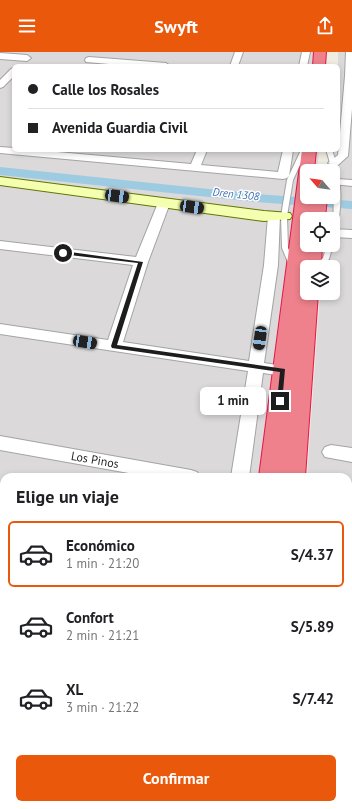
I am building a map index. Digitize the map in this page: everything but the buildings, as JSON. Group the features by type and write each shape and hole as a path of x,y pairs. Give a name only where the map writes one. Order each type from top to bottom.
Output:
{"highway":[{"path":"319,64 320,52"},
{"path":"309,152 305,184 311,212"},
{"path":"323,164 324,152"},
{"path":"271,473 283,370 300,283"},
{"path":"293,473 308,300"}],"street":[{"path":"87,63 94,52"},
{"path":"235,64 239,52"},
{"path":"303,64 306,52"},
{"path":"334,163 344,156 350,113 350,52"},
{"path":"0,56 30,55"},
{"path":"21,64 30,55"},
{"path":"87,63 165,64"},
{"path":"2,83 12,73"},
{"path":"2,83 12,82"},
{"path":"0,150 12,150"},
{"path":"36,152 194,169 283,176 288,152"},
{"path":"109,160 113,152"},
{"path":"194,169 201,152"},
{"path":"0,181 164,203 281,215 271,265 241,473"},
{"path":"340,184 352,183"},
{"path":"114,346 141,262 164,203"},
{"path":"340,233 352,234"},
{"path":"0,245 141,262"},
{"path":"0,329 283,370"},
{"name":"Los Pinos","path":"0,443 169,473"},
{"path":"331,452 352,455"}],"lane":[{"path":"300,265 284,248 281,215 293,171 303,152"},
{"path":"330,152 334,163"}],"shaded area":[{"path":"0,52 326,52 325,64 12,64 12,152 319,152 318,164 300,164 300,204 307,204 307,212 300,212 300,252 307,252 307,260 300,260 300,300 307,300 294,473 0,473"},
{"path":"338,52 352,52 352,473 307,473 320,300 340,300 340,260 323,260 323,252 340,252 340,212 327,212 327,204 340,204 340,164 330,164 331,152 340,152 340,64 338,64"}],"waterway":[{"name":"Dren 1308","path":"0,171 256,198 352,205"}],"route":[{"path":"63,253 141,262 114,346 283,370 280,401"}]}
